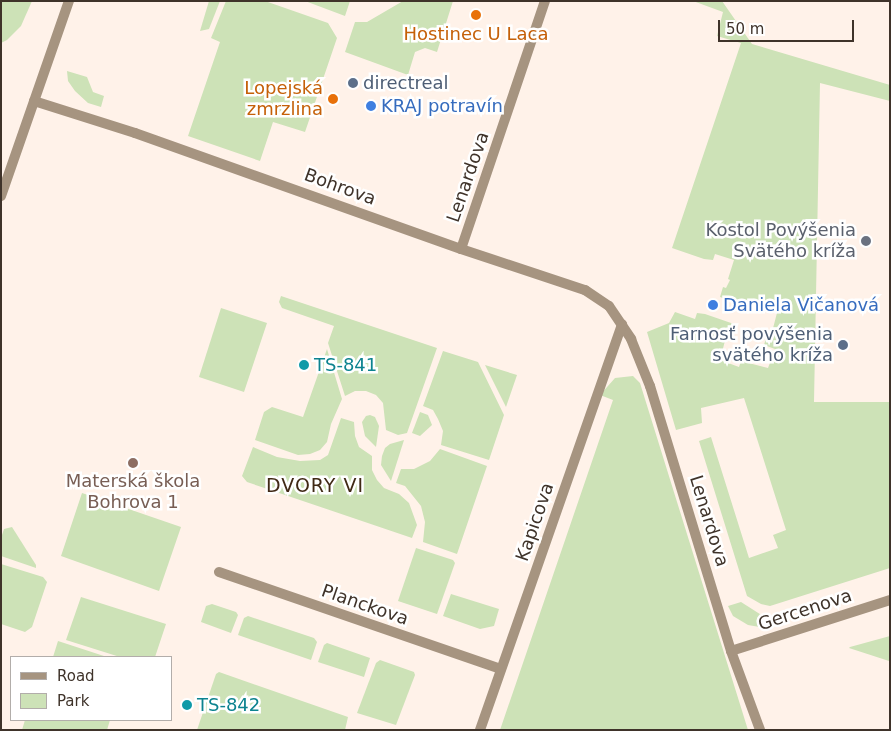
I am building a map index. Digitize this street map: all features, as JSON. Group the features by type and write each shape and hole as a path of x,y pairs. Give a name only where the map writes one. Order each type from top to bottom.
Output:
{"street":[{"path":"1,196 68,1"},
{"name":"Lenardova","path":"461,249 545,1"},
{"name":"Bohrova","path":"34,101 135,133 461,249 586,290 609,306 622,324"},
{"name":"Lenardova","path":"622,324 638,355 655,398 731,651 760,730"},
{"name":"Kapicova","path":"480,730 622,324"},
{"name":"Planckova","path":"219,572 501,669"},
{"name":"Gercenova","path":"731,651 890,600"}],"green space":[{"path":"1,1 32,1 21,26 7,40 1,43"},
{"path":"209,1 220,1 209,29 200,31"},
{"path":"226,1 265,1 328,23 337,38 305,132 273,122 260,161 188,136 220,42 211,38"},
{"path":"305,1 350,1 345,16"},
{"path":"403,1 453,1 437,52 425,48 415,52 408,75 345,52 355,22 367,22"},
{"path":"693,1 722,1 752,44 890,85 890,101 820,83 814,402 890,402 890,568 770,606 761,604 747,596 699,441 711,437 749,558 778,548 773,535 786,530 744,398 701,408 702,423 676,430 647,332 669,323 675,312 695,319 697,313 705,314 734,324 731,333 727,333 720,360 739,367 741,361 768,368 775,349 764,345 767,335 771,336 778,309 759,302 756,308 749,305 748,307 720,297 723,287 726,288 730,280 728,279 734,260 715,254 713,260 704,259 672,248 741,43 717,36 723,12"},
{"path":"67,71 87,77 93,92 104,96 101,107 88,103 75,91 68,81"},
{"path":"281,296 437,348 407,433 398,435 386,430 383,403 376,395 366,391 355,391 345,396 328,343 334,326 282,308 279,302"},
{"path":"221,308 267,323 244,392 199,377"},
{"path":"327,349 342,399 331,424 327,442 320,450 310,454 298,455 255,440 264,412 272,407 303,417"},
{"path":"443,351 478,362 504,415 489,460 441,445 443,431 438,419 433,410 423,406"},
{"path":"485,365 517,375 506,407"},
{"path":"633,376 640,383 748,730 500,730 613,400 600,395 615,378"},
{"path":"420,412 428,415 432,425 420,436 412,433"},
{"path":"366,416 375,417 379,426 376,447 365,436 362,422"},
{"path":"341,418 354,422 355,436 359,447 372,456 372,470 377,480 384,488 399,494 409,503 417,525 412,538 247,482 242,476 253,447 277,457 300,461 320,460 328,455"},
{"path":"404,440 391,481 381,465 382,456 385,448 390,444"},
{"path":"440,449 487,466 457,554 423,542 425,522 421,506 405,486 396,483 401,469 414,469 430,461"},
{"path":"82,493 181,527 159,591 61,556"},
{"path":"12,527 36,565 36,568 1,556 1,538 4,529"},
{"path":"416,548 453,560 455,563 437,614 398,601"},
{"path":"1,564 43,577 47,582 32,627 25,632 1,624"},
{"path":"451,594 499,609 494,626 480,629 443,616"},
{"path":"81,597 166,624 155,656 117,656 66,640"},
{"path":"741,602 763,616 765,628 748,625 733,616 728,606"},
{"path":"212,604 236,612 238,615 231,633 201,622 206,606"},
{"path":"248,616 314,638 317,642 311,660 238,635 244,618"},
{"path":"890,636 889,661 849,648 850,647"},
{"path":"58,641 104,656 53,656"},
{"path":"327,643 370,658 364,677 318,662 324,645"},
{"path":"380,660 414,672 415,675 396,725 357,713 376,663"},
{"path":"219,672 348,717 345,730 197,730 216,674"},
{"path":"25,721 110,721 107,730 22,730"}],"place":[{"name":"Hostinec U Laca","path":"476,15"},
{"name":"directreal","path":"353,83"},
{"name":"Lopejská zmrzlina","path":"333,99"},
{"name":"KRAJ potravín","path":"371,106"},
{"name":"Kostol Povýšenia Svätého kríža","path":"866,241"},
{"name":"Daniela Vičanová","path":"713,305"},
{"name":"Farnosť povýšenia svätého kríža","path":"843,345"},
{"name":"TS-841","path":"304,365"},
{"name":"Materská škola Bohrova 1","path":"133,463"},
{"name":"TS-842","path":"187,705"}],"district":[{"name":"DVORY VI","path":"315,486"}]}
